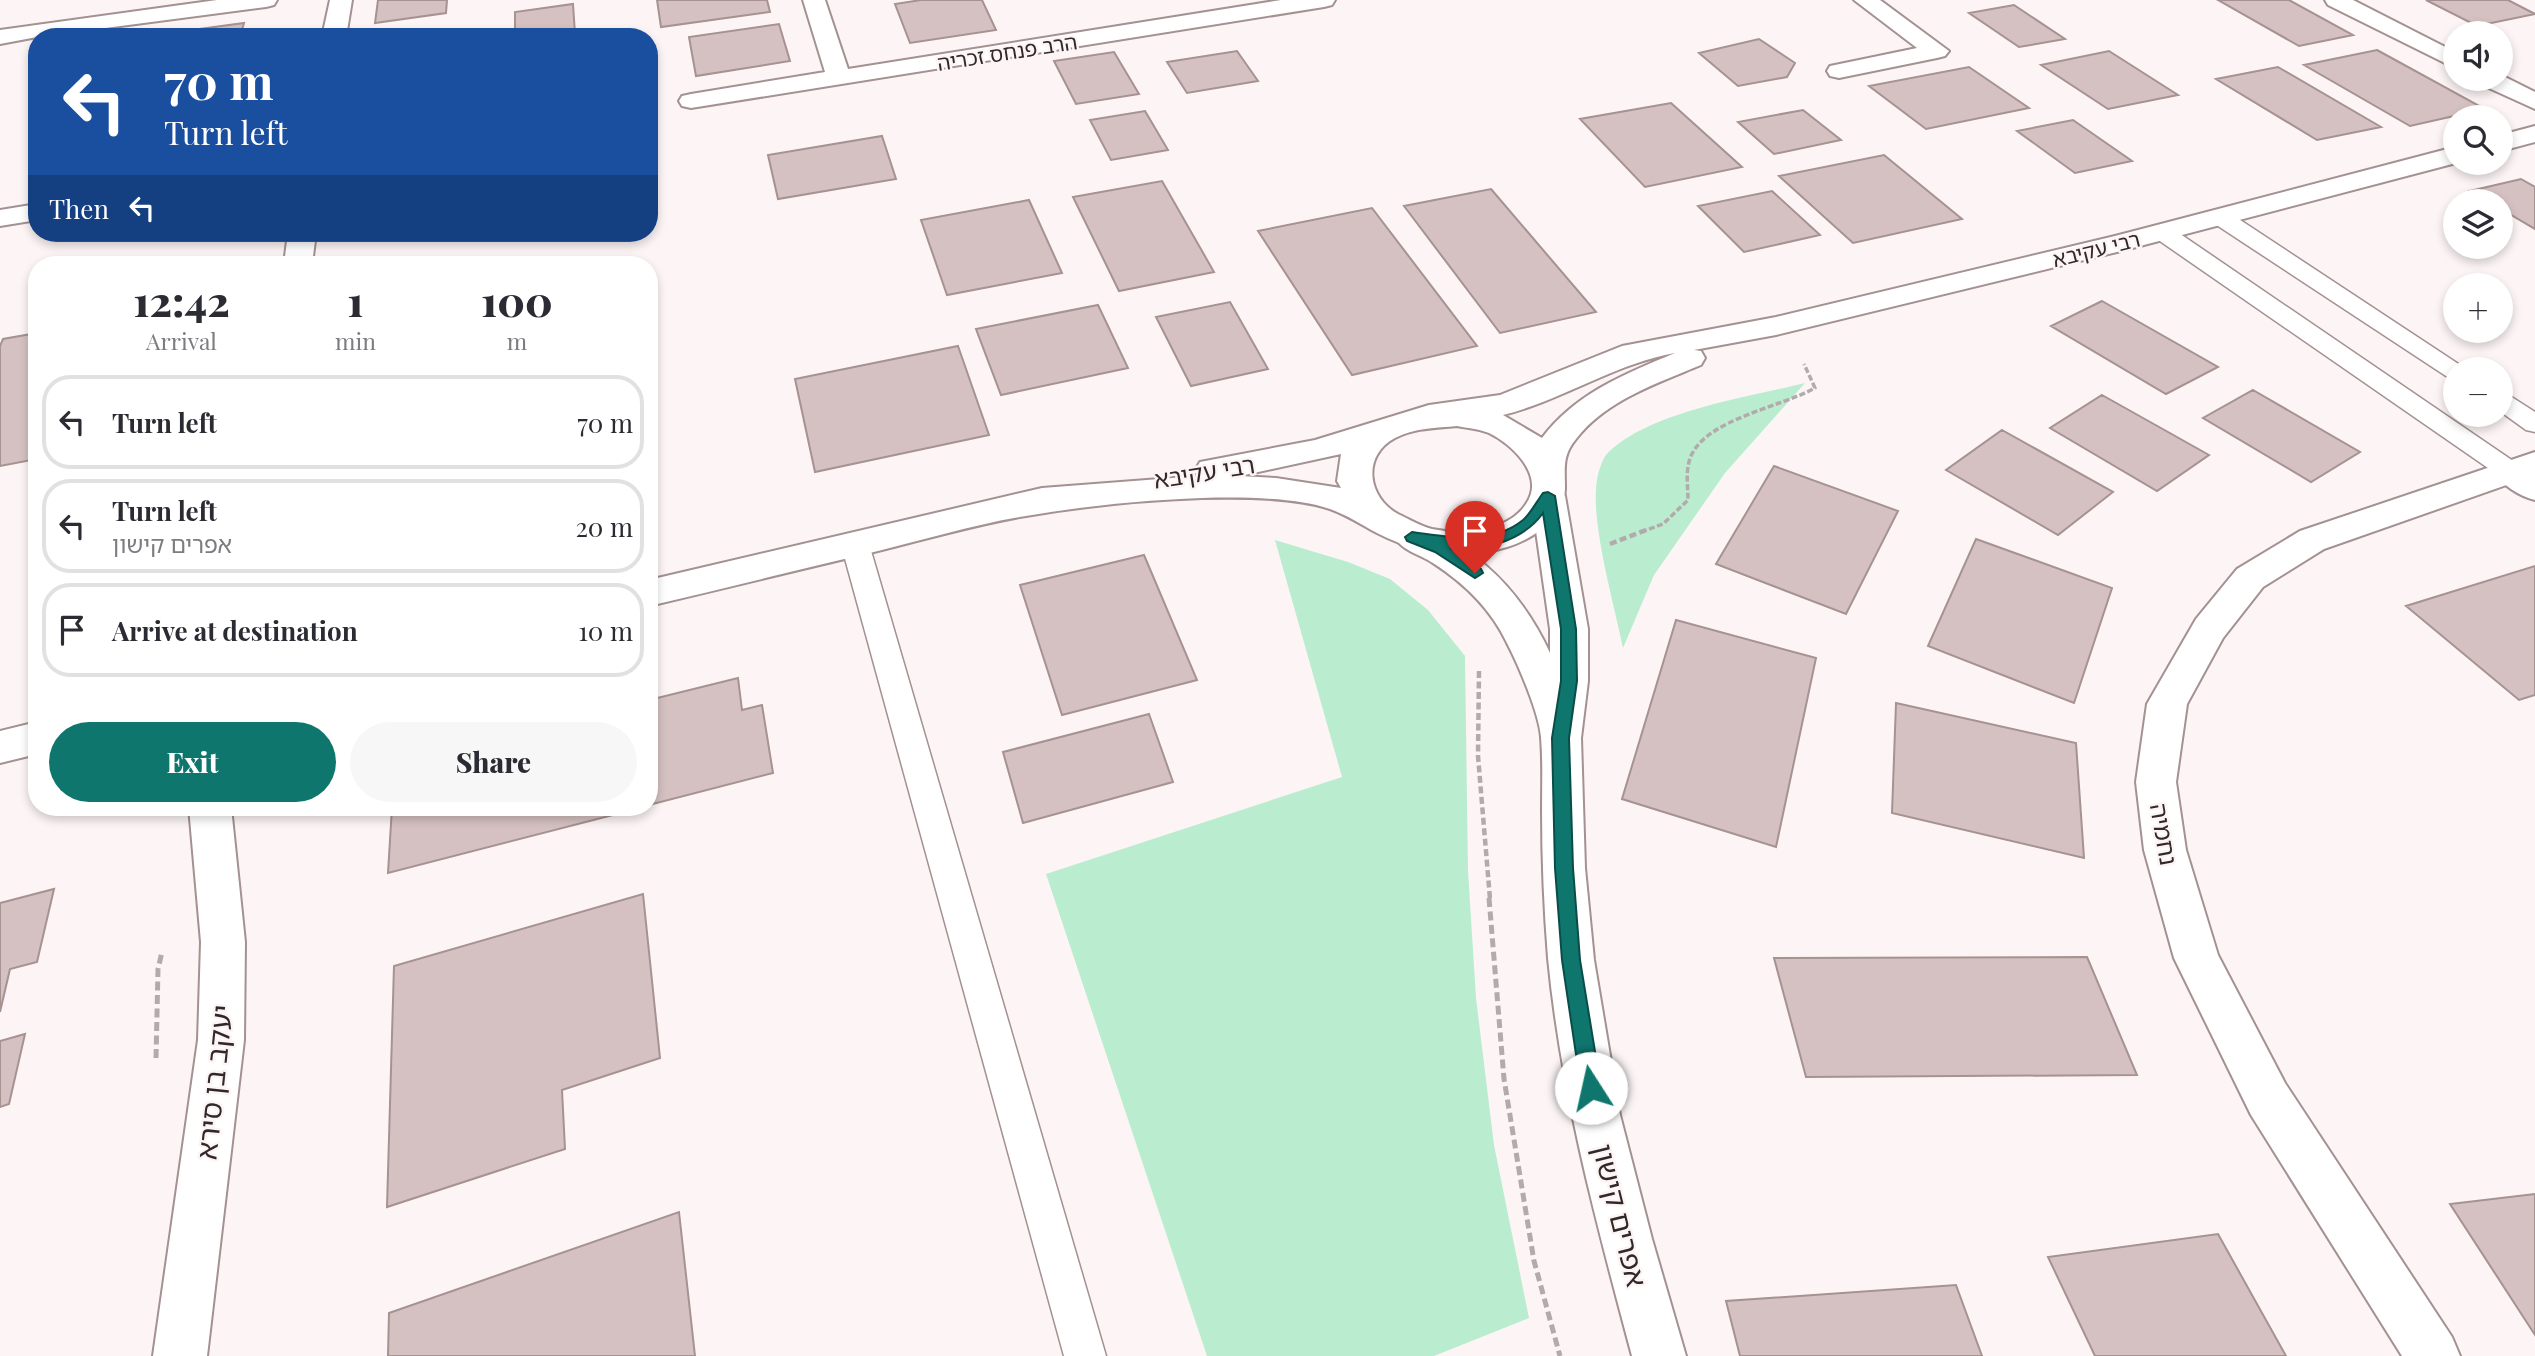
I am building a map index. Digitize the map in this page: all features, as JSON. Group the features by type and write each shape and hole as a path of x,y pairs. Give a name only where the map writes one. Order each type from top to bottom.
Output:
{"street":[{"path":"65,28 266,0"},
{"path":"336,28 341,0"},
{"path":"814,0 839,77"},
{"name":"הרב פנחס זכריה","path":"691,102 1324,0"},
{"path":"1839,71 1937,51 1865,0"},
{"path":"2336,0 2443,55"},
{"path":"0,37 28,33"},
{"path":"2513,91 2535,102"},
{"path":"2513,140 2535,134"},
{"name":"רבי עקיבא","path":"1429,415 1491,408 1518,400 1606,362 1660,346 1736,336 2162,232 2443,158"},
{"path":"0,218 28,213"},
{"name":"רבי עקיבא","path":"1547,484 1553,447 1566,429 1601,401 1736,336"},
{"path":"1429,415 1458,416 1499,426 1533,448 1547,484 1528,523 1504,537 1459,544 1412,537 1374,516 1359,496 1353,476 1362,448 1389,426 1429,415"},
{"name":"רבי עקיבא","path":"658,591 1017,505 1097,488 1286,457 1352,440 1389,426"},
{"name":"נחמיה","path":"2432,1356 2268,1099 2197,958 2165,850 2156,782 2167,704 2209,629 2250,578 2312,540 2527,474"},
{"name":"אפרים קישון","path":"1547,484 1569,641 1569,681 1561,738 1564,868 1571,960 1584,1048 1610,1175 1659,1356"},
{"name":"רבי עקיבא","path":"1017,505 1157,491 1237,488 1285,491 1341,500 1374,516"},
{"name":"אפרים קישון","path":"1412,537 1440,548 1463,562 1499,598 1514,619 1536,665 1561,738"},
{"path":"0,747 28,740"},
{"name":"יעקב בן סירא","path":"180,1356 221,1027 223,943 211,816"}],"lane":[{"path":"2220,217 2443,363"},
{"path":"2162,232 2527,474"},
{"path":"2513,409 2535,424"},
{"path":"855,544 1085,1356"}],"path":[{"path":"1557,552 1616,543 1663,524 1688,500 1688,472 1693,452 1717,429 1799,399 1815,388 1807,370 1776,326"},
{"path":"1479,662 1478,756 1504,1079 1534,1261 1560,1356"}],"green space":[{"path":"1805,383 1725,473 1654,575 1623,648 1597,518 1597,480 1606,455 1624,440 1672,417"},
{"path":"1275,540 1348,562 1390,579 1428,610 1465,656 1468,871 1476,998 1494,1145 1529,1318 1434,1356 1207,1356 1046,874 1342,777"}],"building":[{"path":"378,0 447,0 446,13 375,23"},
{"path":"657,0 767,0 770,12 661,27"},
{"path":"921,0 982,0 996,30 910,43 895,4"},
{"path":"2218,0 2289,0 2353,35 2299,46"},
{"path":"2426,0 2508,0 2535,14 2501,21 2467,21"},
{"path":"573,4 575,28 515,28 515,12"},
{"path":"2014,5 2065,39 2019,47 1969,13"},
{"path":"244,23 243,28 207,28"},
{"path":"779,24 790,61 696,76 689,37"},
{"path":"1759,39 1795,63 1787,77 1738,86 1699,53"},
{"path":"2377,50 2443,86 2443,91 2452,91 2478,105 2443,105 2443,119 2410,126 2304,65"},
{"path":"1237,51 1258,81 1187,93 1167,62"},
{"path":"2109,51 2178,95 2108,109 2041,65"},
{"path":"1114,52 1139,94 1076,104 1054,61"},
{"path":"1969,67 2029,108 1926,129 1869,86"},
{"path":"2278,67 2381,127 2317,140 2216,79"},
{"path":"1671,103 1742,167 1645,187 1580,119"},
{"path":"1803,110 1841,140 1774,154 1738,122"},
{"path":"1145,111 1168,150 1111,160 1090,120"},
{"path":"2073,120 2132,161 2075,173 2017,131"},
{"path":"882,136 896,179 778,199 768,155"},
{"path":"1884,155 1962,219 1853,243 1779,176"},
{"path":"2521,179 2535,187 2535,229 2513,216 2513,189 2478,189"},
{"path":"1162,181 1214,272 1119,291 1073,197"},
{"path":"1491,189 1596,312 1500,333 1404,206"},
{"path":"1772,191 1820,235 1744,252 1698,206"},
{"path":"1029,200 1062,273 947,295 921,220"},
{"path":"1372,208 1477,346 1352,375 1258,231"},
{"path":"2102,301 2218,367 2166,394 2051,326"},
{"path":"1230,302 1268,369 1191,386 1156,317"},
{"path":"1098,305 1128,368 1001,395 976,329"},
{"path":"28,335 28,461 0,466 0,346 3,339"},
{"path":"958,346 989,435 815,472 795,379"},
{"path":"2253,390 2360,452 2311,482 2203,418"},
{"path":"2102,395 2209,455 2157,491 2050,428"},
{"path":"2002,430 2113,492 2058,535 1946,470"},
{"path":"1774,466 1898,511 1846,614 1716,564"},
{"path":"1976,539 2112,588 2074,703 1928,646"},
{"path":"1144,555 1197,680 1062,715 1020,585"},
{"path":"2535,566 2535,695 2519,700 2406,606"},
{"path":"1676,620 1816,658 1776,847 1622,799"},
{"path":"738,678 742,710 762,705 773,773 658,803 658,698"},
{"path":"1896,703 2076,743 2084,858 1892,813"},
{"path":"1149,714 1173,782 1023,823 1003,752"},
{"path":"391,816 609,816 388,873"},
{"path":"54,889 37,962 10,969 0,1012 0,903"},
{"path":"643,894 660,1058 562,1090 565,1149 387,1207 394,966"},
{"path":"2087,957 2137,1075 1806,1077 1774,958"},
{"path":"25,1034 9,1104 0,1107 0,1041"},
{"path":"2535,1194 2535,1335 2450,1204"},
{"path":"679,1212 695,1356 388,1356 389,1313"},
{"path":"2218,1234 2286,1356 2095,1356 2048,1257"},
{"path":"1956,1285 1982,1356 1740,1356 1726,1301"}],"route":[{"path":"1475,573 1440,548 1412,537 1459,544 1504,537 1537,515 1548,496 1569,629 1569,681 1561,738 1564,868 1571,960 1591,1088"}]}
